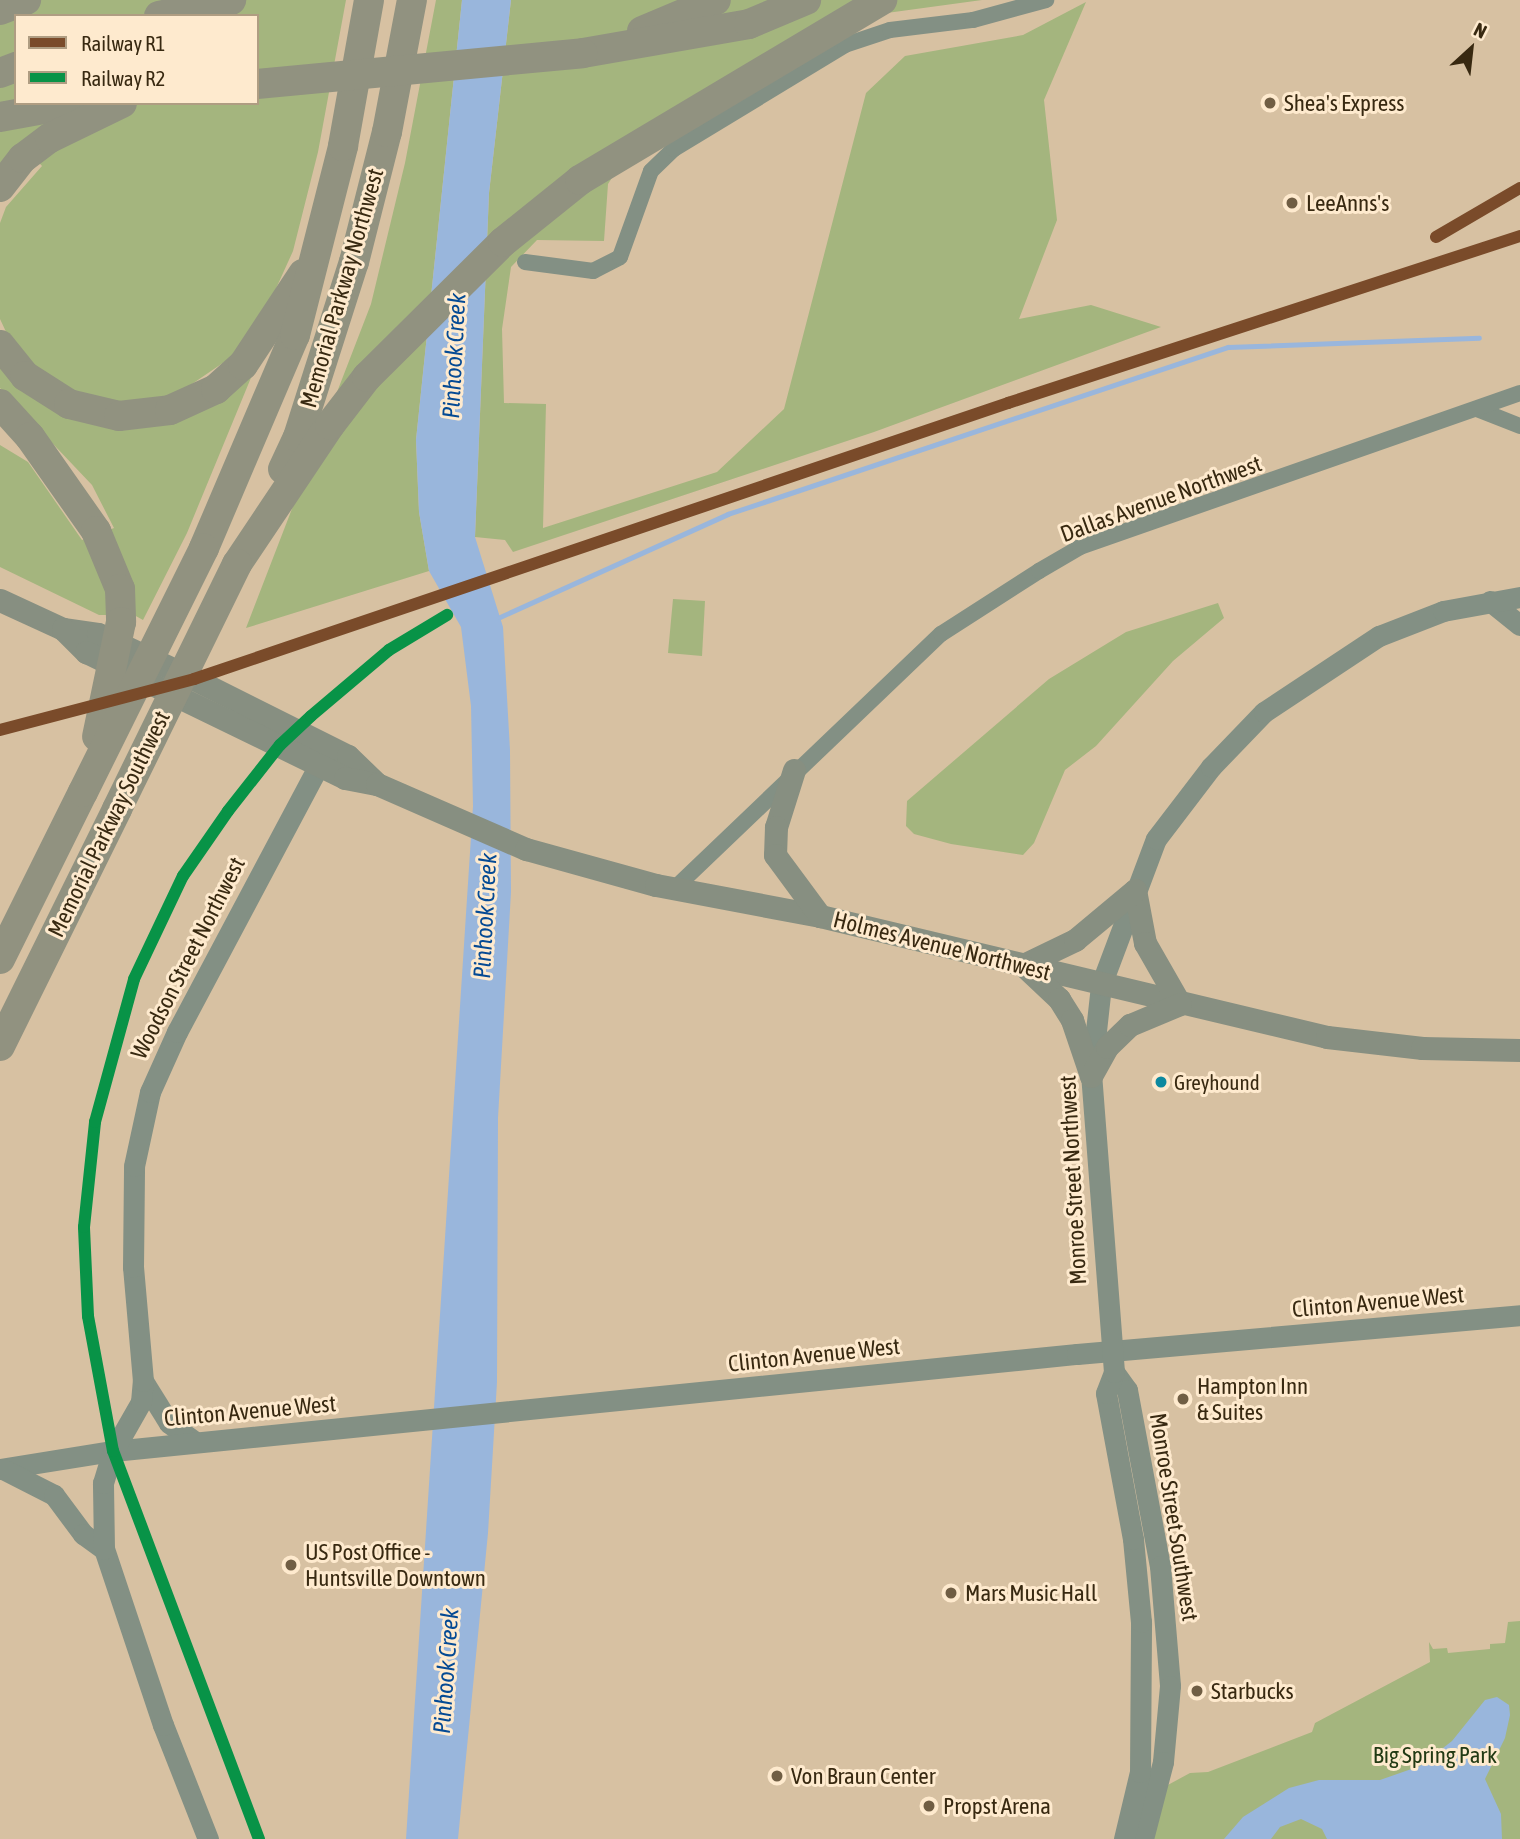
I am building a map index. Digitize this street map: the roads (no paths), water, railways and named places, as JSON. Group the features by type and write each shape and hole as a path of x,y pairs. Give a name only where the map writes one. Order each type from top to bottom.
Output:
{"highway":[{"path":"0,9 26,0"},
{"path":"168,14 231,0"},
{"name":"Memorial Parkway Northwest","path":"204,548 295,335 320,247 369,0"},
{"name":"Memorial Parkway Northwest","path":"237,564 298,437 354,262 387,132 412,0"},
{"path":"583,53 716,0"},
{"path":"259,84 583,53 749,24 806,0"},
{"path":"237,564 330,425 367,377 503,242 580,180 882,0"},
{"path":"0,117 66,105"},
{"path":"0,187 23,158 65,128 117,105"},
{"path":"0,345 25,376 69,404 119,416 170,411 216,389 243,365 320,247"},
{"path":"0,404 60,477 96,531 120,589 121,622 83,792"},
{"path":"0,433 60,477"},
{"name":"Memorial Parkway Southwest","path":"0,959 204,548"},
{"name":"Memorial Parkway Southwest","path":"0,1046 237,564"}],"main road":[{"name":"Holmes Avenue Northwest","path":"0,600 63,629 86,652 323,755 345,778 377,784 526,849 674,889 820,916 1327,1037 1422,1048 1520,1050"},
{"path":"794,770 776,827 775,855 820,916"},
{"path":"1135,890 1145,943 1180,1004 1130,1025 1107,1048 1091,1076 1066,1012 1023,965 1075,940 1135,890"}],"street":[{"path":"525,262 593,271 620,257 651,171 674,149 845,45 890,30 973,20 1046,0"},
{"name":"Dallas Avenue Northwest","path":"674,889 794,770 941,634 1080,547 1520,393"},
{"path":"1477,409 1520,426"},
{"path":"1520,579 1490,601 1520,625"},
{"name":"Monroe Street Northwest","path":"1112,1350 1091,1076 1101,985 1143,863 1171,816 1264,712 1379,636 1443,611 1520,597"},
{"name":"Woodson Street Northwest","path":"104,1549 103,1483 113,1451 141,1402 143,1381 132,1202 149,1092 323,755"},
{"name":"Clinton Avenue West","path":"2,1469 113,1451 195,1442 1112,1350 1520,1315"},
{"name":"Monroe Street Southwest","path":"1112,1350 1114,1372 1106,1394 1133,1539 1143,1689 1140,1772 1124,1839"},
{"name":"Monroe Street Southwest","path":"1114,1372 1126,1390 1150,1508 1168,1661 1163,1762 1143,1839"},
{"path":"143,1381 169,1423 195,1442"},
{"path":"2,1469 54,1495 83,1534 104,1549 163,1725 208,1839"}],"water":[{"name":"Pinhook Creek","path":"462,0 511,0 489,193 475,537 503,627 510,750 511,892 498,1118 497,1382 488,1533 458,1839 406,1839 473,806 471,706 461,627 429,571 419,512 416,440"},
{"path":"1497,1697 1509,1705 1510,1715 1505,1738 1485,1779 1501,1814 1502,1839 1327,1839 1322,1829 1301,1819 1280,1827 1271,1839 1224,1839 1243,1817 1289,1788 1319,1780 1380,1780 1420,1766 1452,1741 1485,1700"}],"waterway":[{"path":"500,617 728,514 1228,347 1479,338"}],"rail line":[{"name":"R1","path":"1436,237 1520,188"},
{"name":"R1","path":"0,730 194,679 1008,403 1520,236"},
{"name":"R2","path":"259,1839 113,1451 88,1316 84,1227 95,1122 134,979 183,876 228,811 280,745 311,716 389,650 447,615"}],"place":[{"name":"Shea's Express","path":"1270,103"},
{"name":"LeeAnns's","path":"1292,203"},
{"name":"Greyhound","path":"1161,1082"},
{"name":"Hampton Inn & Suites","path":"1183,1399"},
{"name":"US Post Office - Huntsville Downtown","path":"291,1565"},
{"name":"Mars Music Hall","path":"951,1593"},
{"name":"Starbucks","path":"1197,1691"},
{"name":"Von Braun Center","path":"777,1776"},
{"name":"Propst Arena","path":"929,1806"}],"park label":[{"name":"Big Spring Park","path":"1435,1755"}]}
